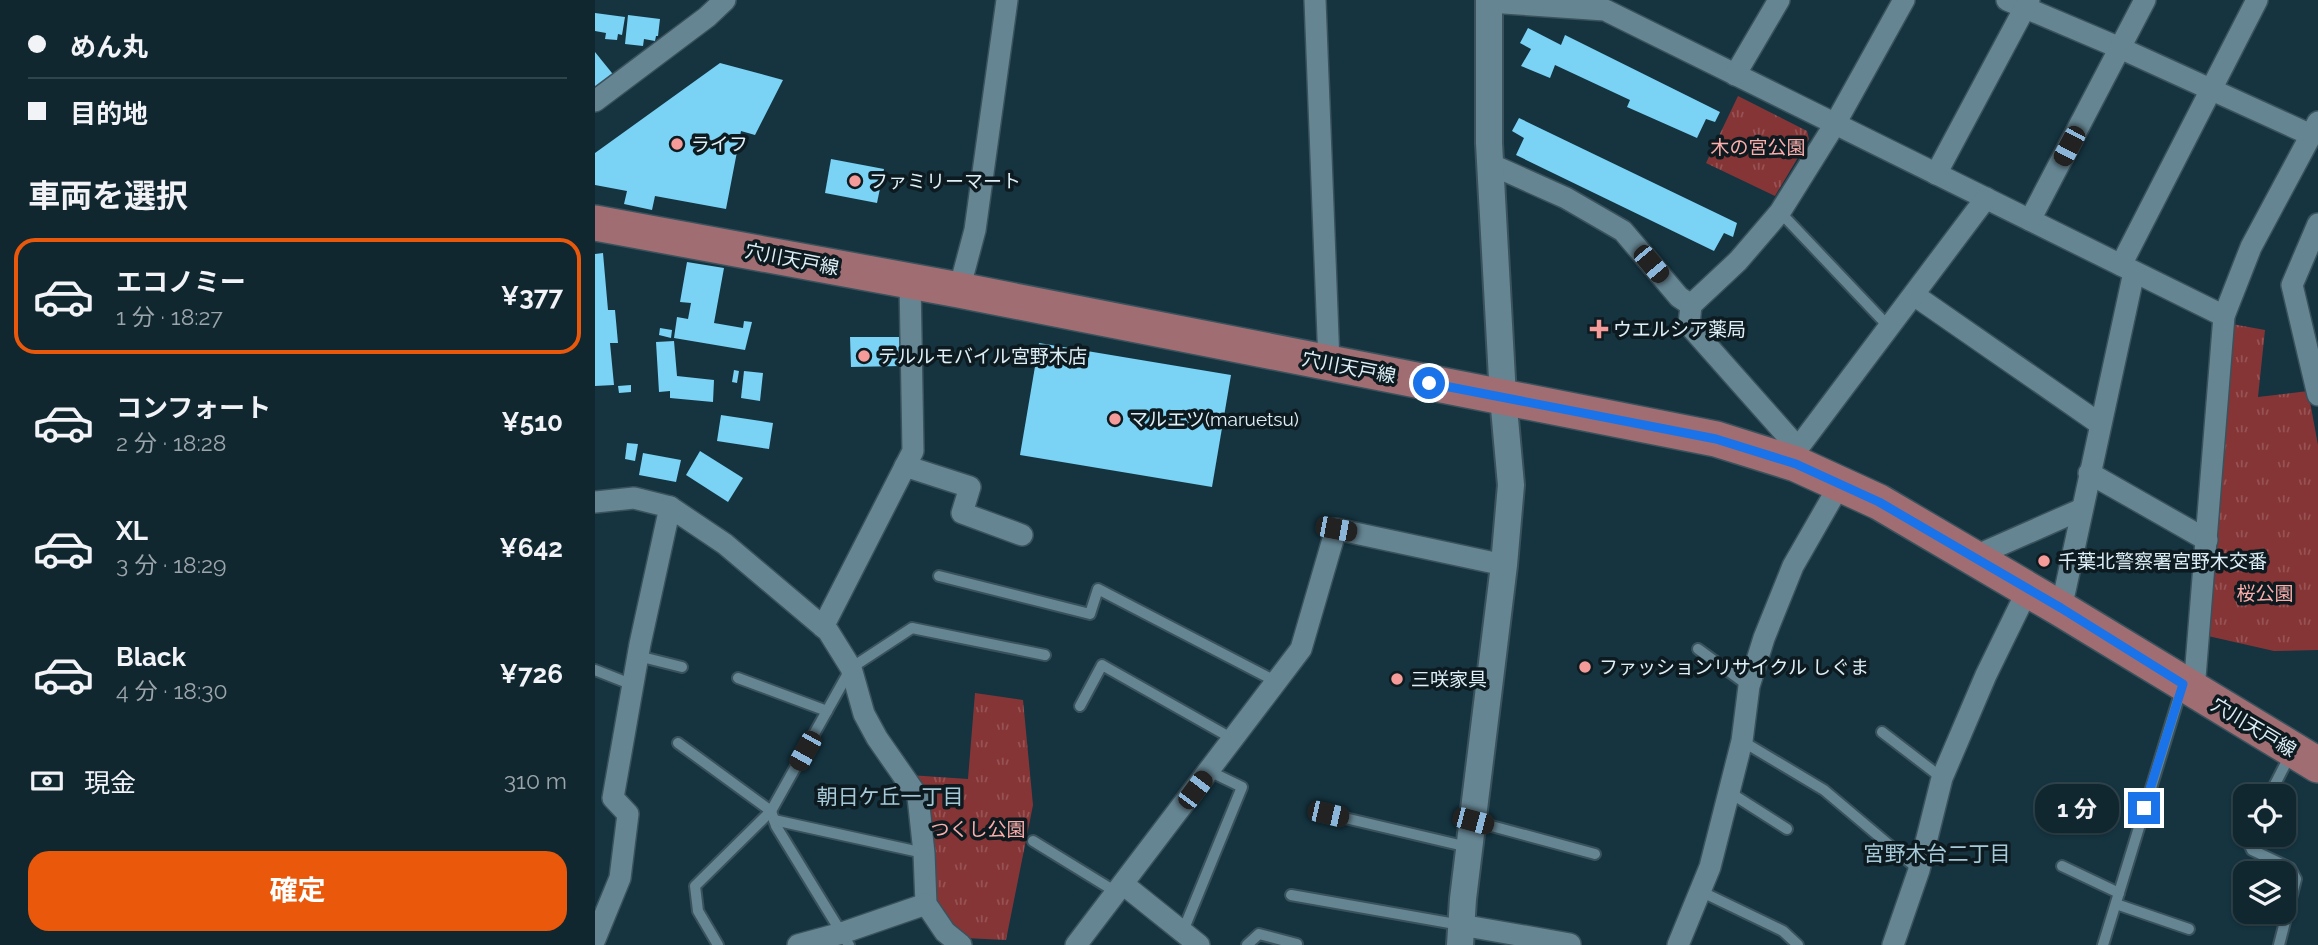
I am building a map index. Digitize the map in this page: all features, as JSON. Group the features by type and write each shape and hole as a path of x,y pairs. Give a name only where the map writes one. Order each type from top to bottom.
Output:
{"main road":[{"name":"穴川天戸線","path":"595,222 959,290 1793,455 2061,608 2306,757"}],"street":[{"path":"595,101 708,17 725,0"},
{"path":"959,290 975,230 1007,0"},
{"path":"1315,0 1329,363"},
{"path":"1735,75 1779,0"},
{"path":"1904,0 1835,124 1780,212 1738,261 1691,305 1689,325 1793,455 1986,198"},
{"path":"2030,220 2145,0"},
{"path":"2061,608 2100,424 2128,268 2209,89 2257,0"},
{"path":"1570,944 1461,935 1511,485 1503,397 1490,164 1487,92 1489,1 1606,5 1735,75 2224,316"},
{"path":"1936,174 2020,3 2209,89 2315,128 2251,247 2224,316 2207,540 2188,687"},
{"path":"1490,164 1566,198 1623,231 1679,297 1691,305"},
{"path":"2318,224 2293,285 2309,326 2318,395"},
{"path":"823,627 913,451 910,281"},
{"path":"1913,295 2100,424"},
{"path":"905,466 970,487 962,513 1022,535"},
{"path":"2089,473 2207,540"},
{"path":"1678,945 1710,867 1742,741 1749,686 1764,638 1793,566 1840,484"},
{"path":"595,502 634,498 670,507 725,544 828,631 851,668 864,714 877,738 918,796 926,904 944,932 961,945"},
{"path":"595,939 620,878 628,814 613,798 638,656 670,507"},
{"path":"1973,557 2082,509"},
{"path":"1076,945 1301,649 1336,529 1504,565"},
{"path":"1893,945 1919,870 1942,778 1986,675 2028,589"},
{"path":"1119,888 1191,938"},
{"path":"798,945 846,939 926,904"}],"lane":[{"path":"1780,212 1889,327"},
{"path":"939,576 1090,614 1098,589 1277,682"},
{"path":"718,945 698,911 695,886 773,816 851,668 912,628 1045,655"},
{"path":"1698,649 1749,686"},
{"path":"638,656 682,667"},
{"path":"1080,706 1102,665 1233,739"},
{"path":"595,670 633,685"},
{"path":"737,678 827,711"},
{"path":"2103,945 2188,687"},
{"path":"1882,732 1942,778"},
{"path":"1742,741 1824,790 1919,870"},
{"path":"678,743 773,816 846,939"},
{"path":"2280,784 2306,757"},
{"path":"1191,938 1242,787 1209,771"},
{"path":"1729,792 1787,828"},
{"path":"1328,814 1469,847"},
{"path":"773,816 924,853"},
{"path":"1473,821 1595,854"},
{"path":"1033,841 1119,888"},
{"path":"2251,847 2290,868 2295,879 2279,945"},
{"path":"2062,866 2117,898 2189,929"},
{"path":"1700,891 1783,931 1798,945"},
{"path":"1291,895 1461,935"},
{"path":"1247,945 1259,934 1297,944"}],"green space":[{"name":"木の宮公園","path":"1738,96 1807,131 1809,139 1775,196 1706,163"},
{"name":"桜公園","path":"2232,324 2265,330 2258,397 2308,391 2318,445 2318,650 2274,651 2208,636"},
{"name":"つくし公園","path":"975,693 1023,700 1033,805 1006,940 965,938 934,904 909,775 968,779"}],"building":[{"path":"595,13 625,17 622,35 618,34 617,40 605,39 606,33 595,31"},
{"path":"628,15 660,19 655,41 644,39 643,46 625,44"},
{"path":"1528,28 1561,45 1565,35 1720,112 1715,122 1706,119 1697,138 1627,107 1630,100 1555,65 1550,78 1521,66 1531,49 1520,43"},
{"path":"595,52 616,78 595,92"},
{"path":"720,63 783,80 755,135 741,131 726,209 655,196 652,210 624,204 627,191 595,185 595,153"},
{"path":"1519,118 1737,223 1733,237 1724,233 1714,251 1516,155 1524,138 1512,131"},
{"name":"ファミリーマート","path":"831,159 884,169 877,203 825,193"},
{"path":"603,253 608,310 615,310 618,343 610,343 614,385 595,386 595,254"},
{"path":"687,262 724,268 714,323 743,328 744,321 752,322 745,350 674,338 677,317 688,319 691,303 680,302"},
{"path":"660,328 672,330 671,338 659,335"},
{"path":"850,337 901,337 901,366 851,367"},
{"path":"674,341 677,376 714,380 713,402 670,398 670,391 659,392 656,342"},
{"path":"1039,343 1231,375 1212,487 1020,455"},
{"path":"734,370 739,371 737,383 732,382"},
{"path":"744,371 763,373 760,401 741,398"},
{"path":"631,385 631,392 619,393 618,386"},
{"path":"721,415 773,423 769,449 717,441"},
{"path":"627,443 638,444 635,461 625,459"},
{"path":"700,451 743,478 728,502 686,475"},
{"path":"643,453 681,460 676,482 639,475"}],"place":[{"name":"ライフ","path":"677,144"},
{"name":"ファミリーマート","path":"855,181"},
{"name":"ウエルシア薬局","path":"1599,329"},
{"name":"テルルモバイル宮野木店","path":"864,356"},
{"name":"マルエツ(maruetsu)","path":"1115,419"},
{"name":"千葉北警察署宮野木交番","path":"2044,561"},
{"name":"ファッションリサイクル しぐま","path":"1585,667"},
{"name":"三咲家具","path":"1397,679"}],"district":[{"name":"朝日ケ丘一丁目","path":"890,797"},
{"name":"宮野木台二丁目","path":"1937,854"}],"route":[{"path":"1429,383 1716,439 1796,464 1879,502 2061,608 2183,684 2144,808"}]}
